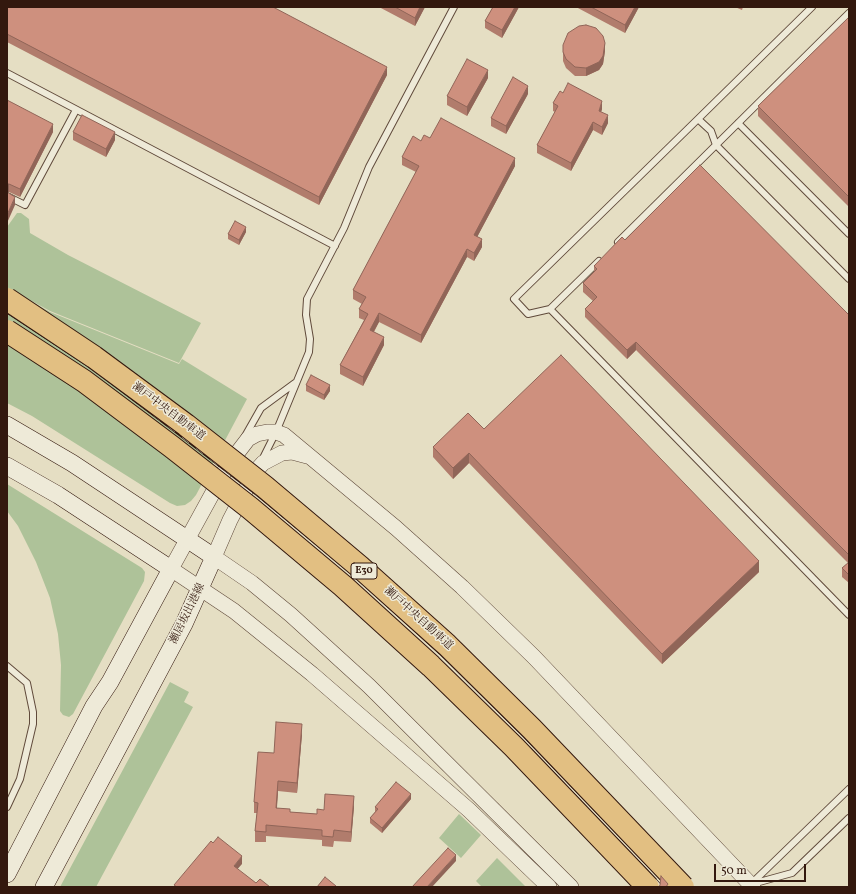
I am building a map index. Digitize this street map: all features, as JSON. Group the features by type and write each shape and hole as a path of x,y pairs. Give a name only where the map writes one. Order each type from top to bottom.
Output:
{"highway":[{"name":"瀬戸中央自動車道","path":"7,299 94,357 186,424 360,567 447,645 532,729 683,887"},
{"name":"E30","path":"7,331 84,381 178,452 250,508 343,586 431,666 514,747 648,887"}],"main road":[{"path":"7,425 72,463 214,557"},
{"path":"7,466 58,496 171,569 110,682 94,706 7,874"},
{"name":"瀬居坂出港線","path":"44,887 184,624 214,557"}],"street":[{"path":"549,887 469,810 270,639 201,588 171,569 228,465 248,439 257,434 276,432 284,436 412,543 534,657 752,886"},
{"path":"313,459 292,452 282,453 263,463 255,472 230,520 214,557 252,583 291,615 363,681 571,887"}],"lane":[{"path":"255,472 276,432 309,352 310,339 306,315 306,299 335,246 369,167 454,7"},
{"path":"605,255 550,310 528,314 514,299 812,7"},
{"path":"611,249 849,13"},
{"path":"7,73 335,246"},
{"path":"7,196 25,205 76,110"},
{"path":"698,119 711,131 716,145 849,279"},
{"path":"738,123 849,234"},
{"path":"550,310 849,615"},
{"path":"228,465 261,408 296,382"},
{"path":"7,666 26,683 33,712 33,724 20,779 7,807"},
{"path":"752,886 849,788"},
{"path":"752,886 792,873 849,818"}],"green space":[{"path":"17,213 21,213 29,219 30,233 68,255 201,323 179,363 50,311 8,288 7,227"},
{"path":"7,287 50,312 179,364 182,359 247,399 196,495 191,501 185,505 177,506 170,503 32,416 7,403"},
{"path":"7,484 142,568 145,572 144,581 73,714 69,717 63,715 60,711 61,665 58,634 50,598 36,562 18,526 7,511"},
{"path":"170,682 189,692 184,702 193,707 96,887 60,887"},
{"path":"459,814 481,835 461,858 439,838"},
{"path":"497,858 526,887 482,887 476,881"}],"building":[{"path":"7,7 273,7 387,67 319,197 7,34"},
{"path":"395,7 420,7 415,18"},
{"path":"493,7 515,7 502,30 485,21"},
{"path":"591,7 635,7 625,25"},
{"path":"849,17 849,197 758,106"},
{"path":"586,25 596,28 603,36 605,43 603,56 599,62 586,68 575,67 566,59 563,52 563,45 568,33 579,26"},
{"path":"467,59 488,70 467,107 447,96"},
{"path":"513,77 528,86 506,126 491,118"},
{"path":"568,83 602,101 599,111 608,115 602,127 593,122 571,163 537,145 558,106 553,103 560,91 563,93"},
{"path":"7,100 53,124 20,189 7,184"},
{"path":"82,115 115,132 106,149 73,132"},
{"path":"441,118 515,158 474,235 482,239 474,253 467,249 421,335 379,313 370,330 384,337 363,377 340,365 368,314 359,309 366,297 353,290 419,166 402,157 413,136 421,141 424,135 430,138"},
{"path":"700,165 849,315 849,555 636,342 627,350 585,309 597,297 583,283 597,269 594,266 622,237 625,240"},
{"path":"7,192 15,197 7,215"},
{"path":"235,221 246,227 239,240 228,234"},
{"path":"561,355 759,561 662,654 469,453 453,468 433,447 468,413 484,429"},
{"path":"311,375 330,385 324,395 306,385"},
{"path":"849,562 849,575 842,568"},
{"path":"276,722 302,724 297,783 278,781 276,808 290,809 290,812 317,814 317,809 324,810 325,794 354,796 351,832 334,830 333,837 322,836 322,830 266,825 266,832 255,831 258,803 254,802 258,752 274,753"},
{"path":"396,782 411,794 382,828 370,818 378,809 375,807"},
{"path":"218,837 242,856 234,866 256,883 260,879 270,887 177,887 174,885 211,841 213,843"},
{"path":"448,848 456,855 427,887 412,887"},
{"path":"661,876 668,884 666,887 659,887"},
{"path":"325,877 336,886 317,887"}],"railway":[{"path":"7,311 92,367 260,496 353,573 441,653 525,736 670,887"},
{"path":"530,750 661,887"}]}
